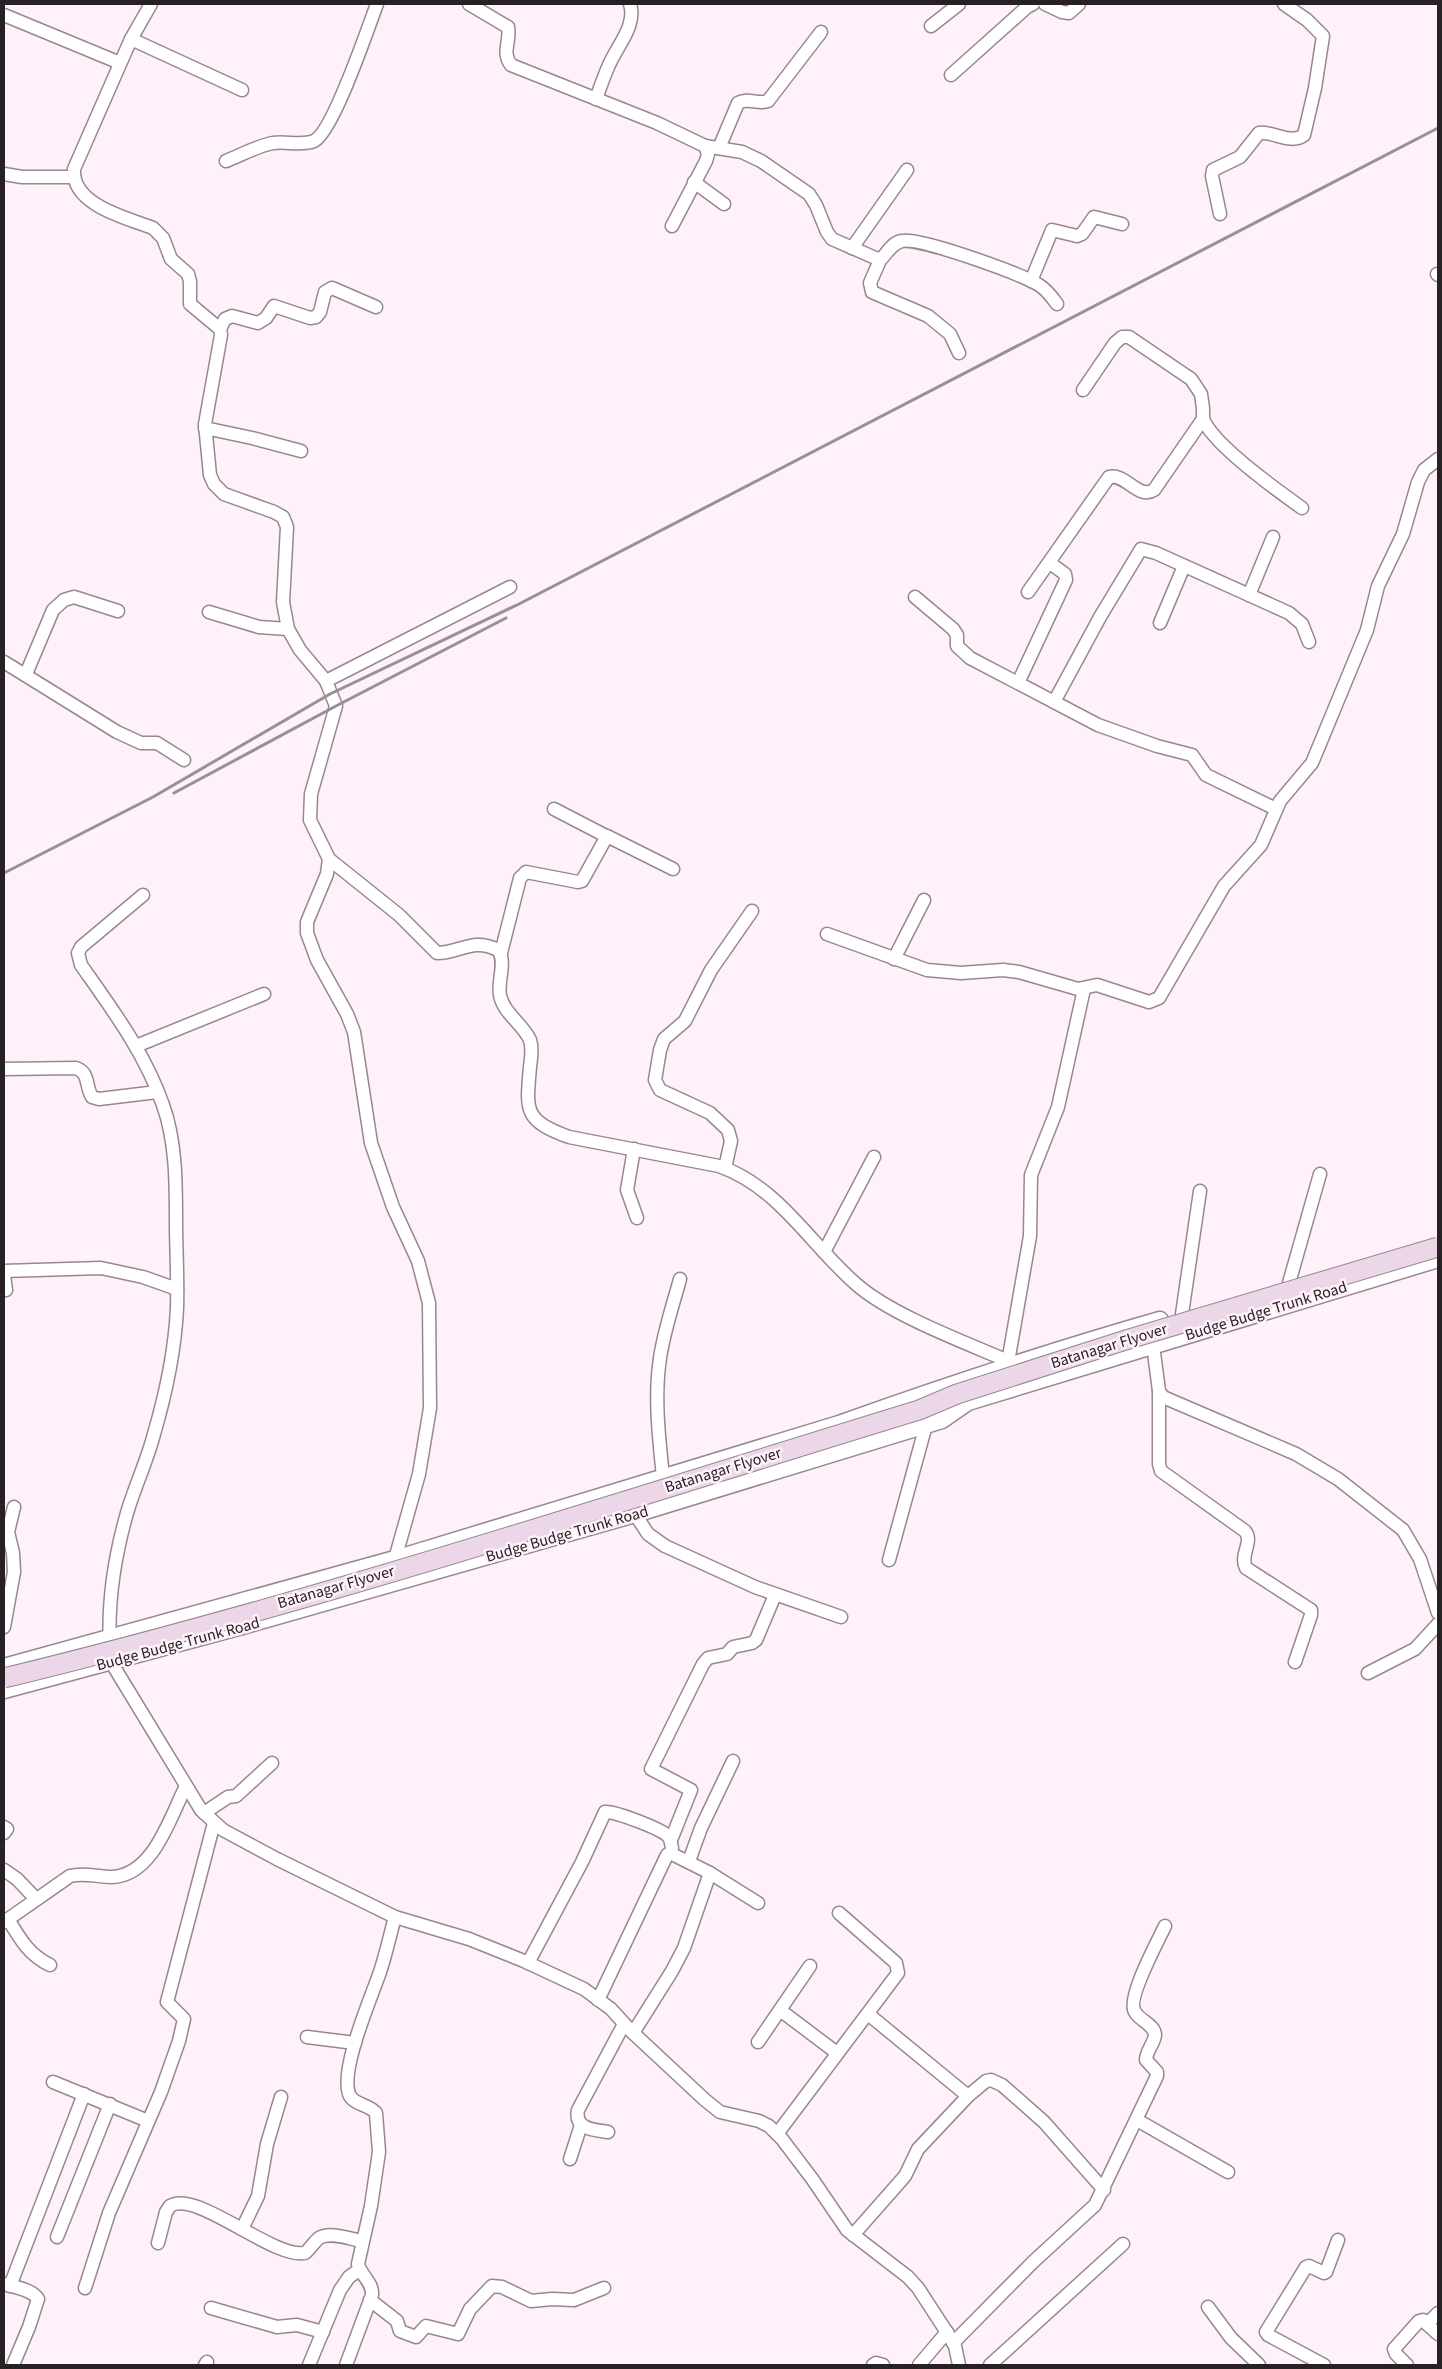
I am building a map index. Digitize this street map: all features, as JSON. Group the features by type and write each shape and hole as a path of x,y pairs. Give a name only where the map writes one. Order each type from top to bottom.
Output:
{"main road":[{"name":"Batanagar Flyover","path":"4,1678 111,1652 408,1567 919,1410 957,1394 1130,1339 1438,1247"}],"street":[{"path":"150,4 120,63 74,169 74,177 78,190 107,211 153,228 159,233 171,259 188,274 190,281 190,304 220,328"},
{"path":"226,161 272,143 308,143 317,140 324,133 377,4"},
{"path":"469,4 508,27 509,34 505,51 506,59 511,65 657,123 705,146 753,156 804,190 816,205 827,232 832,238 880,260"},
{"path":"596,99 609,64 625,36 632,11 630,4"},
{"path":"931,26 959,4"},
{"path":"951,75 1027,7 1034,4"},
{"path":"1045,4 1062,12 1069,12 1079,4"},
{"path":"1220,214 1212,170 1240,157 1259,133 1289,138 1299,138 1304,135 1315,88 1323,36 1307,20 1284,4"},
{"path":"4,15 120,63"},
{"path":"718,148 738,103 742,100 764,103 768,101 821,32"},
{"path":"131,39 242,90"},
{"path":"672,226 708,154 705,146"},
{"path":"852,248 907,170"},
{"path":"4,174 22,177 74,177"},
{"path":"694,182 724,204"},
{"path":"1031,281 1052,230 1077,236 1082,234 1094,217 1122,224"},
{"path":"959,353 950,334 928,316 872,292 870,283 880,260 891,246 899,241 919,241 1031,281 1047,291 1057,304"},
{"path":"376,307 332,288 325,292 320,312 316,317 310,318 274,306 262,321 258,322 232,316 225,319 220,328 221,334 207,406 205,428 210,475 214,484 224,494 274,512 283,517 287,527 283,602 288,629 300,650 326,681 336,706 322,750 309,807 313,830 329,859 399,915 437,953 445,953 471,944 494,948 501,953"},
{"path":"1083,390 1115,343 1122,337 1129,337 1192,379 1201,394 1203,420 1210,431 1273,488 1302,508"},
{"path":"1028,592 1109,477 1120,477 1142,492 1149,493 1154,490 1203,420"},
{"path":"205,428 301,451"},
{"path":"827,934 940,972 993,970 1019,972 1069,987 1084,989 1098,985 1149,1002 1159,998 1224,886 1261,845 1276,809 1286,792 1312,763 1367,630 1378,586 1403,534 1418,482 1424,470 1438,459"},
{"path":"1249,595 1273,537"},
{"path":"1054,702 1137,552 1144,549 1249,595 1295,618 1306,631 1309,642"},
{"path":"1018,683 1066,580 1065,574 1050,563"},
{"path":"1160,623 1184,566"},
{"path":"326,681 510,587"},
{"path":"26,674 54,610 64,600 74,596 118,611"},
{"path":"915,597 953,629 957,635 957,646 961,651 1054,702 1122,734 1157,746 1192,754 1206,775 1276,809"},
{"path":"209,612 259,627 288,629"},
{"path":"4,662 117,732 141,743 157,743 184,760"},
{"path":"554,809 673,869"},
{"path":"606,836 587,876 582,881 578,882 526,872 522,874 501,953 500,998 530,1042 532,1052 527,1097 533,1118 545,1128 569,1137 725,1168 757,1187 787,1209 824,1252 856,1284 873,1297 1008,1363"},
{"path":"329,859 327,874 307,922 307,933 318,960 347,1014 354,1032 371,1143 393,1207 418,1261 429,1302 430,1408 419,1474 395,1559"},
{"path":"143,895 81,947 78,953 81,965 136,1046 164,1106 175,1173 177,1289 173,1346 161,1411 128,1512 115,1564 111,1586 109,1639 111,1662 186,1786 204,1813 223,1830 277,1859 395,1917 469,1939 528,1962 584,1989 611,2010 689,2087 720,2112 759,2121 769,2126 813,2180 840,2222 853,2235 908,2277 950,2338 959,2365"},
{"path":"894,958 924,900"},
{"path":"725,1168 730,1141 728,1130 710,1113 660,1090 655,1080 660,1050 664,1039 685,1021 711,970 752,910"},
{"path":"1013,1388 1008,1363 1030,1236 1029,1185 1031,1175 1058,1107 1084,989"},
{"path":"136,1046 264,994"},
{"path":"4,1069 76,1068 82,1070 86,1075 89,1092 92,1097 99,1099 157,1092"},
{"path":"634,1149 627,1190 637,1218"},
{"path":"824,1252 874,1157"},
{"path":"1288,1283 1320,1174"},
{"path":"1182,1314 1200,1191"},
{"name":"Budge Budge Trunk Road","path":"4,1667 395,1559 838,1424 1008,1363 1438,1239"},
{"name":"Budge Budge Trunk Road","path":"4,1690 111,1662 635,1514 942,1420 968,1402 1438,1259"},
{"path":"6,1290 4,1273 101,1268 143,1277 177,1289"},
{"path":"663,1477 658,1430 658,1370 661,1348 680,1279"},
{"path":"1153,1345 1159,1392 1159,1464 1161,1471 1245,1531 1248,1540 1243,1558 1246,1568 1311,1610 1295,1662"},
{"path":"1159,1392 1163,1397 1296,1454 1338,1479 1403,1530 1420,1559 1438,1613"},
{"path":"890,1560 926,1425"},
{"path":"4,1627 14,1572 14,1553 8,1532 14,1507"},
{"path":"635,1514 648,1534 665,1546 775,1595 841,1617"},
{"path":"671,1840 691,1790 651,1769 703,1664 708,1658 727,1654 733,1647 752,1643 756,1640 775,1595"},
{"path":"1368,1673 1415,1649 1438,1624"},
{"path":"689,1861 701,1828 733,1761"},
{"path":"204,1813 219,1802 236,1796 272,1763"},
{"path":"50,1965 37,1964 6,1921 70,1876 82,1874 112,1877 135,1869 152,1853 186,1786"},
{"path":"528,1962 582,1862 605,1812 623,1816 664,1833 671,1840 674,1853"},
{"path":"85,2288 109,2213 179,2041 184,2022 183,2015 170,2007 167,2002 214,1823"},
{"path":"4,1827 6,1829 4,1833"},
{"path":"598,2000 666,1855 674,1853 710,1873 758,1904"},
{"path":"4,1870 17,1879 36,1899"},
{"path":"570,2159 581,2125 577,2116 578,2110 628,2028 672,1971 684,1948 710,1873"},
{"path":"777,2134 897,1976 899,1969 896,1963 839,1913"},
{"path":"346,2365 370,2300 372,2287 359,2270 358,2257 372,2206 379,2138 376,2113 353,2100 348,2091 350,2063 355,2043 381,1971 395,1917"},
{"path":"918,2365 1086,2214 1104,2190 1157,2076 1157,2072 1146,2060 1155,2035 1154,2030 1135,2014 1133,2003 1146,1966 1165,1926"},
{"path":"758,2042 810,1966"},
{"path":"780,2010 837,2053"},
{"path":"868,2014 968,2096"},
{"path":"308,2037 355,2043"},
{"path":"853,2235 905,2176 918,2148 986,2080 997,2080 1044,2122 1104,2190"},
{"path":"53,2082 148,2121"},
{"path":"13,2365 38,2299 36,2295 7,2285 84,2094"},
{"path":"242,2229 258,2196 267,2144 281,2097"},
{"path":"57,2237 110,2104"},
{"path":"1138,2120 1228,2172"},
{"path":"581,2125 608,2132"},
{"path":"158,2243 166,2212 175,2203 192,2206 288,2253 305,2253 319,2238 326,2236 362,2241"},
{"path":"1324,2365 1266,2332 1306,2267 1309,2266 1324,2273 1326,2272 1338,2240"},
{"path":"990,2365 1124,2244"},
{"path":"309,2365 345,2281 359,2270"},
{"path":"370,2300 397,2321 400,2331 416,2337 426,2326 458,2334 470,2309 492,2286 502,2286 531,2301 552,2298 574,2300 604,2288"},
{"path":"1208,2307 1231,2338 1259,2365"},
{"path":"211,2308 277,2328 297,2325 323,2332"},
{"path":"1428,2324 1438,2313"},
{"path":"1408,2365 1396,2354 1394,2349 1420,2321 1424,2320 1438,2334"},
{"path":"873,2365 876,2363 883,2365"}],"railway":[{"path":"4,873 153,797 330,694 519,604 1438,128"},
{"path":"174,793 506,618"}]}
